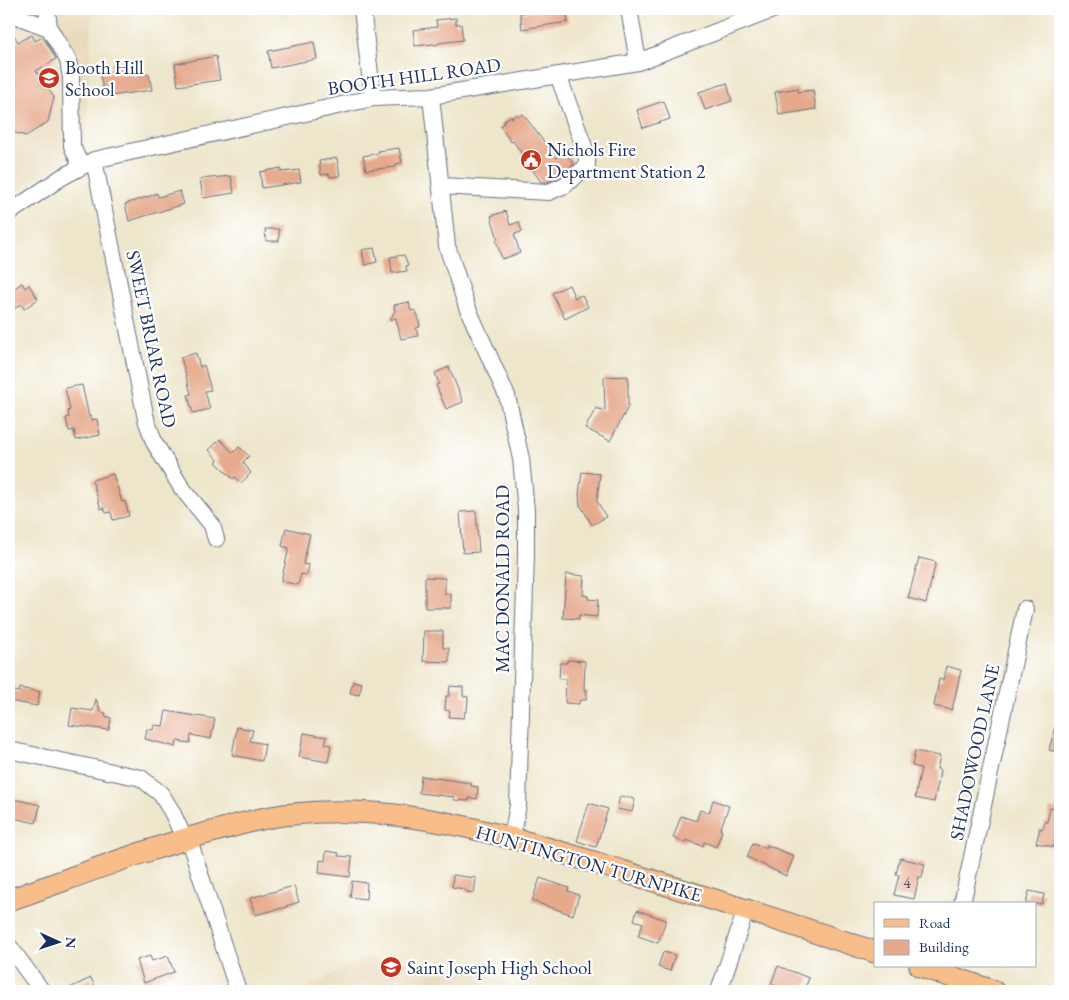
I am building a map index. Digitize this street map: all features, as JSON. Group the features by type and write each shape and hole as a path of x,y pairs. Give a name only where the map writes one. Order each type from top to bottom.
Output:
{"main road":[{"name":"HUNTINGTON TURNPIKE","path":"9,900 186,838 258,819 330,811 364,812 430,820 512,837 746,909 874,952"},
{"path":"931,968 947,971 993,991"}],"street":[{"path":"13,9 17,16 49,28 47,9"},
{"path":"362,9 373,98"},
{"path":"629,9 638,62"},
{"name":"BOOTH HILL ROAD","path":"9,213 62,176 88,163 373,98 431,96 638,62 775,9"},
{"name":"SWEET BRIAR ROAD","path":"49,28 68,60 71,78 72,146 88,163 146,419 154,442 181,487 212,525 216,539"},
{"path":"441,186 549,192 565,185 587,166 587,156 558,75"},
{"name":"MAC DONALD ROAD","path":"431,96 447,246 467,307 507,396 522,466 526,510 526,564 518,806 512,837"},
{"name":"SHADOWOOD LANE","path":"962,902 1025,609"},
{"path":"9,750 141,778 162,794 186,838 238,991"},
{"path":"719,991 746,909"},
{"path":"9,946 42,991"}],"shaded area":[{"name":"Booth Hill School","path":"9,9 93,9 85,148 9,197"},
{"name":"Saint Joseph High School","path":"365,957 505,978 509,991 301,991"}],"building":[{"path":"547,9 566,9 568,22 522,29 520,13"},
{"path":"456,18 456,24 461,24 463,40 436,45 415,46 413,30 437,27 436,20"},
{"path":"9,27 18,42 32,35 35,41 43,37 56,59 36,71 54,97 48,122 26,136 9,131"},
{"path":"314,42 317,59 271,68 268,51"},
{"path":"216,56 220,80 178,86 175,64"},
{"path":"130,63 132,76 149,74 152,90 104,97 100,73 113,71 112,66"},
{"path":"727,83 732,101 705,110 699,92"},
{"path":"798,88 798,92 813,90 816,109 779,115 775,92"},
{"path":"664,101 670,119 643,128 637,110"},
{"path":"517,114 519,116 523,114 556,158 565,152 574,164 557,178 541,182 513,141 511,142 500,126 504,123 504,120 511,116 512,118"},
{"path":"399,148 402,163 396,164 396,167 366,170 363,156 379,153 378,151"},
{"path":"337,158 340,176 330,177 329,174 321,175 319,161"},
{"path":"281,168 281,172 299,170 301,182 262,188 260,172"},
{"path":"231,176 234,193 203,198 200,179"},
{"path":"180,191 184,204 129,221 125,204 157,193 158,197"},
{"path":"506,211 510,225 519,222 522,232 514,234 520,253 502,259 491,216"},
{"path":"265,229 279,229 279,241 266,241"},
{"path":"374,248 377,262 365,265 362,250"},
{"path":"404,255 408,265 406,266 407,271 392,273 390,257"},
{"path":"22,283 25,288 29,285 38,299 24,309 21,304 14,309 9,302 9,292"},
{"path":"569,285 575,298 582,295 588,307 565,319 552,293"},
{"path":"409,302 411,311 415,310 418,316 420,327 416,328 418,336 401,339 396,318 390,320 395,311 394,305"},
{"path":"196,353 200,367 204,365 211,390 205,391 210,409 193,413 188,395 191,394 181,357"},
{"path":"449,367 463,402 446,409 436,385 439,384 435,373"},
{"path":"628,376 628,407 610,441 585,428 596,408 605,411 604,377"},
{"path":"82,385 89,417 91,416 91,420 97,419 100,435 76,440 74,430 69,431 66,418 69,417 68,411 70,410 65,388"},
{"path":"220,439 233,453 239,447 249,456 243,462 251,473 241,483 235,477 233,479 216,462 218,460 209,450"},
{"path":"582,472 600,474 597,501 606,517 592,525 580,506 579,494"},
{"path":"113,474 122,502 125,501 129,516 113,520 111,512 106,513 104,508 101,509 92,480"},
{"path":"476,511 479,552 463,553 460,512"},
{"path":"286,528 310,534 303,564 309,565 307,575 301,574 298,585 281,581 289,548 282,546"},
{"path":"919,558 936,562 926,603 908,598"},
{"path":"566,574 584,576 583,595 588,596 588,599 598,600 597,617 579,615 579,619 563,618"},
{"path":"425,577 445,578 445,594 451,594 451,608 425,608"},
{"path":"424,631 443,631 443,648 449,648 449,662 423,661"},
{"path":"567,660 585,661 584,690 587,690 586,700 580,700 579,704 565,703 566,679 559,679 560,663 567,663"},
{"path":"946,666 961,670 952,710 934,706 939,679 943,680"},
{"path":"353,681 362,683 359,695 350,693"},
{"path":"450,686 463,687 463,696 468,697 467,711 465,711 464,718 449,717 450,711 445,710 446,696 449,696"},
{"path":"20,688 40,692 37,706 9,701 9,690 19,692"},
{"path":"96,699 101,712 106,713 105,716 111,718 109,730 69,725 72,708 93,711"},
{"path":"166,711 215,719 211,739 191,735 190,743 177,741 176,747 145,739 147,729 153,730 154,725 163,726"},
{"path":"1057,719 1060,720 1060,753 1049,750"},
{"path":"237,727 253,730 250,741 265,744 262,761 232,755"},
{"path":"304,733 327,737 325,744 331,745 328,762 299,757"},
{"path":"915,751 940,756 937,769 940,770 939,778 934,802 915,798 921,768 912,766"},
{"path":"421,776 471,783 471,786 478,787 477,799 469,798 469,801 454,800 454,797 419,793"},
{"path":"620,796 635,799 632,812 617,809"},
{"path":"9,798 40,805 36,823 9,817"},
{"path":"713,800 729,806 716,847 704,842 703,846 686,840 685,843 673,838 681,816 696,821 700,810 709,813"},
{"path":"589,803 608,809 596,847 577,841"},
{"path":"1050,808 1060,810 1060,846 1054,844 1054,847 1036,843 1040,828 1043,829 1045,821 1047,822"},
{"path":"753,843 766,848 767,845 794,856 786,876 747,857"},
{"path":"326,851 339,853 338,856 352,857 350,877 319,873 320,860 325,861"},
{"path":"900,858 925,864 922,877 919,877 914,899 894,895 899,875 896,874"},
{"path":"453,875 476,878 474,893 452,887"},
{"path":"540,878 569,888 568,891 579,895 573,915 532,901"},
{"path":"352,881 367,883 366,899 350,897"},
{"path":"294,886 299,902 255,915 250,898"},
{"path":"1029,891 1044,894 1042,904 1026,902"},
{"path":"637,910 666,920 658,943 638,936 643,923 634,920"},
{"path":"663,952 675,955 670,971 658,967"},
{"path":"150,956 152,961 168,956 174,972 144,983 137,960"},
{"path":"778,966 809,978 804,991 788,991 771,984"},
{"path":"91,978 97,991 63,991"}],"place":[{"name":"Booth Hill School","path":"49,78"},
{"name":"Nichols Fire Department Station 2","path":"531,160"},
{"name":"Saint Joseph High School","path":"391,967"}]}
